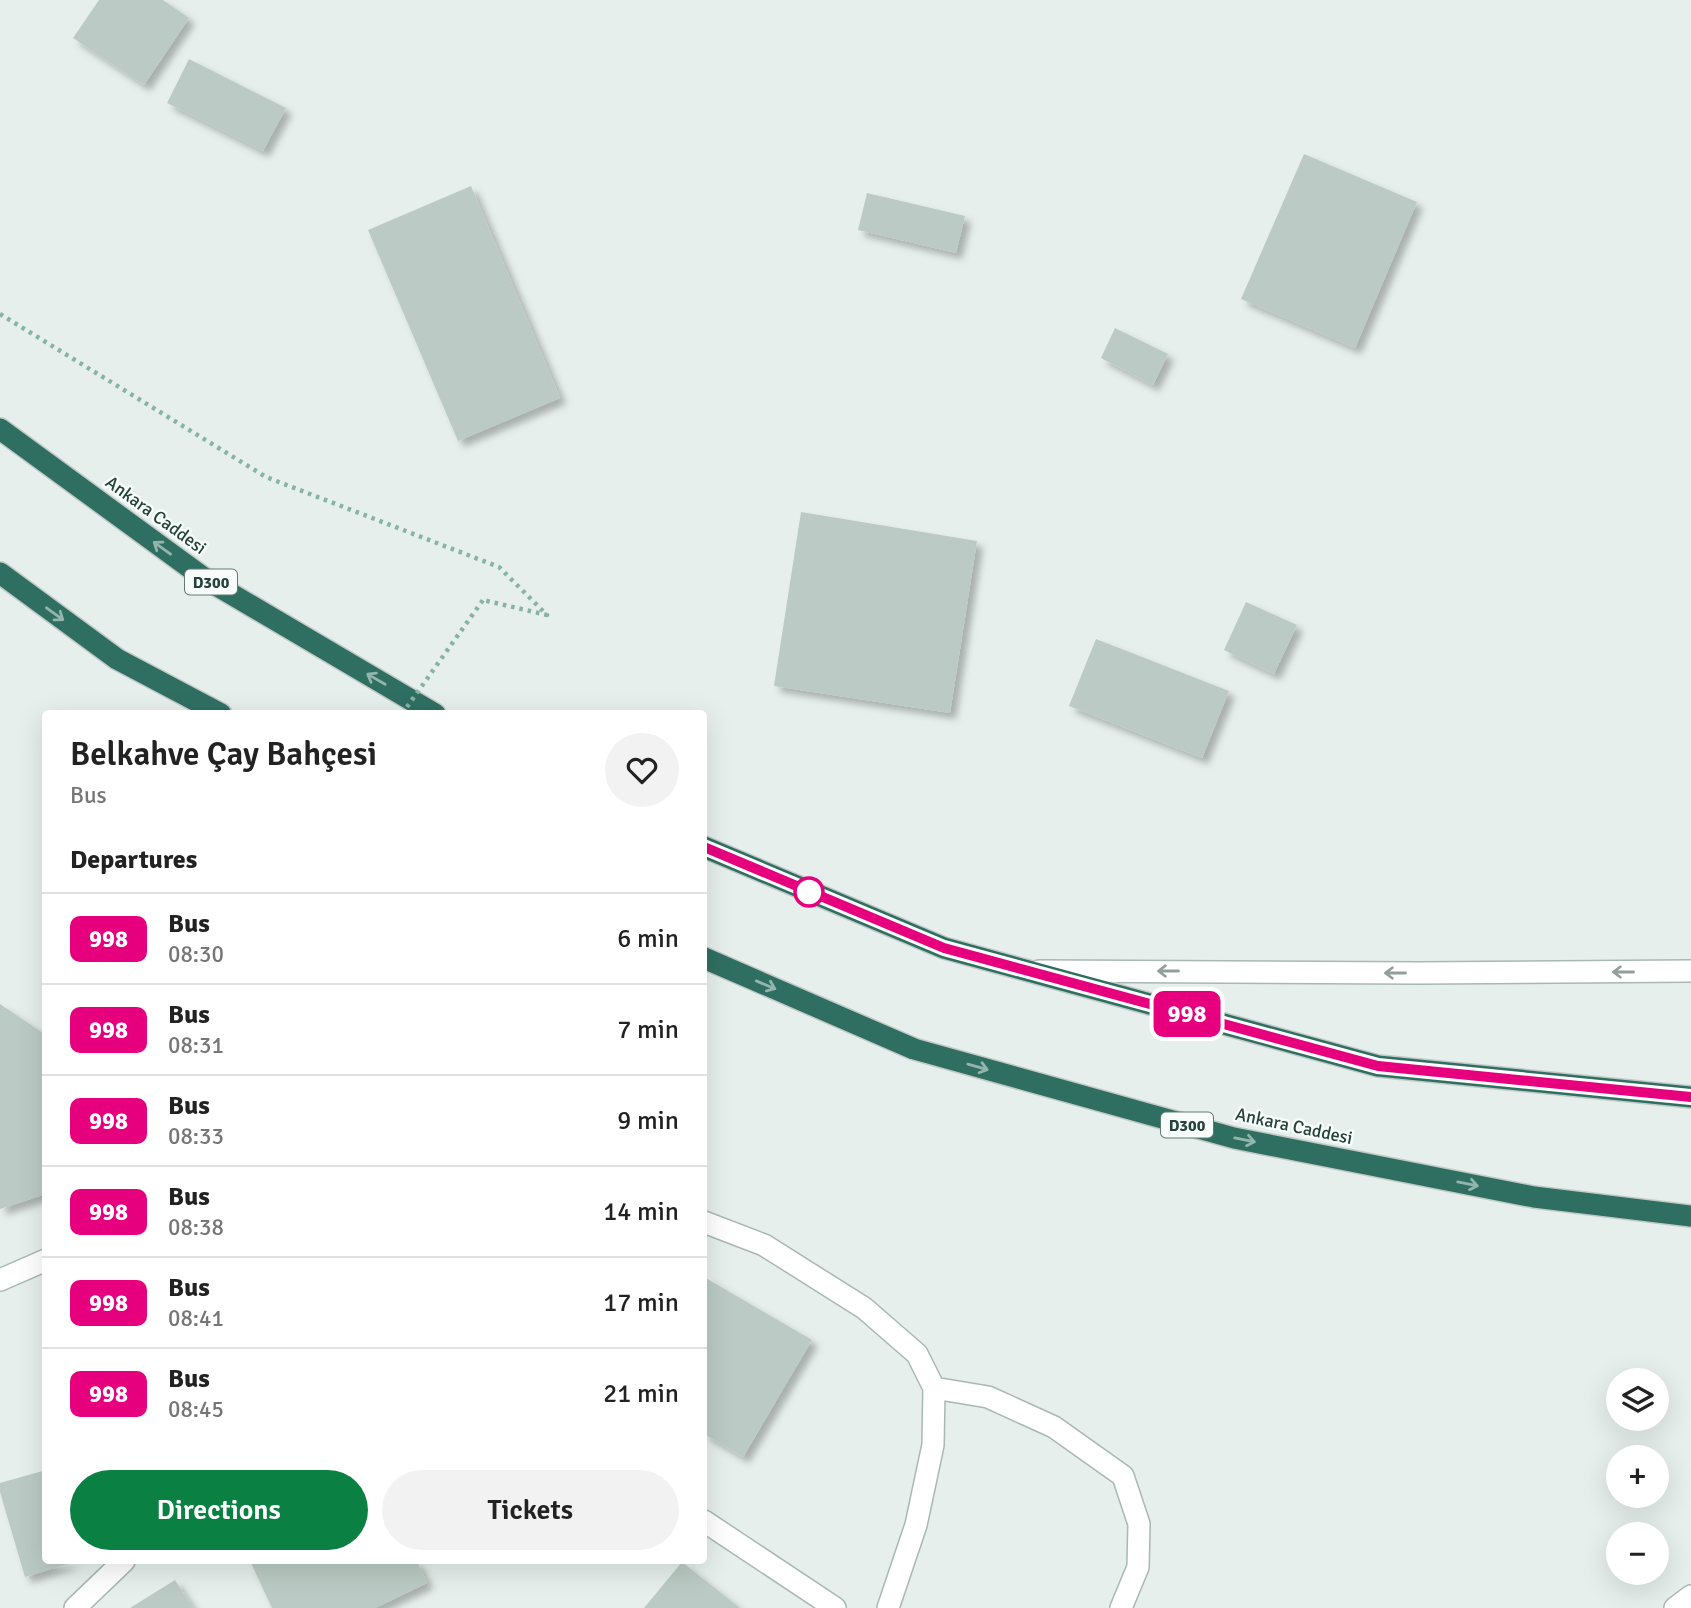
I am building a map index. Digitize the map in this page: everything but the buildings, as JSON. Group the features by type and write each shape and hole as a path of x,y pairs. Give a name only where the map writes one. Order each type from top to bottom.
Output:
{"highway":[{"name":"Ankara Caddesi","path":"0,429 204,578 428,710"},
{"path":"0,573 117,659 213,710"},
{"path":"707,848 944,948 1378,1066 1691,1097"},
{"name":"Ankara Caddesi","path":"707,959 914,1049 1234,1138 1534,1197 1691,1216"}],"street":[{"path":"1025,971 1691,971"},
{"path":"707,1223 764,1245 864,1308 917,1354 934,1388 933,1445 916,1525 888,1608"},
{"path":"0,1280 42,1262"},
{"path":"934,1388 988,1397 1054,1427 1123,1476 1139,1524 1138,1567 1121,1608"},
{"path":"707,1523 835,1608"},
{"path":"75,1608 121,1564"},
{"path":"1675,1608 1691,1596"}],"path":[{"path":"0,314 266,477 499,567 547,615 482,600 405,710"}],"bus line":[{"name":"998","path":"707,848 944,948 1378,1066 1691,1097"}]}
